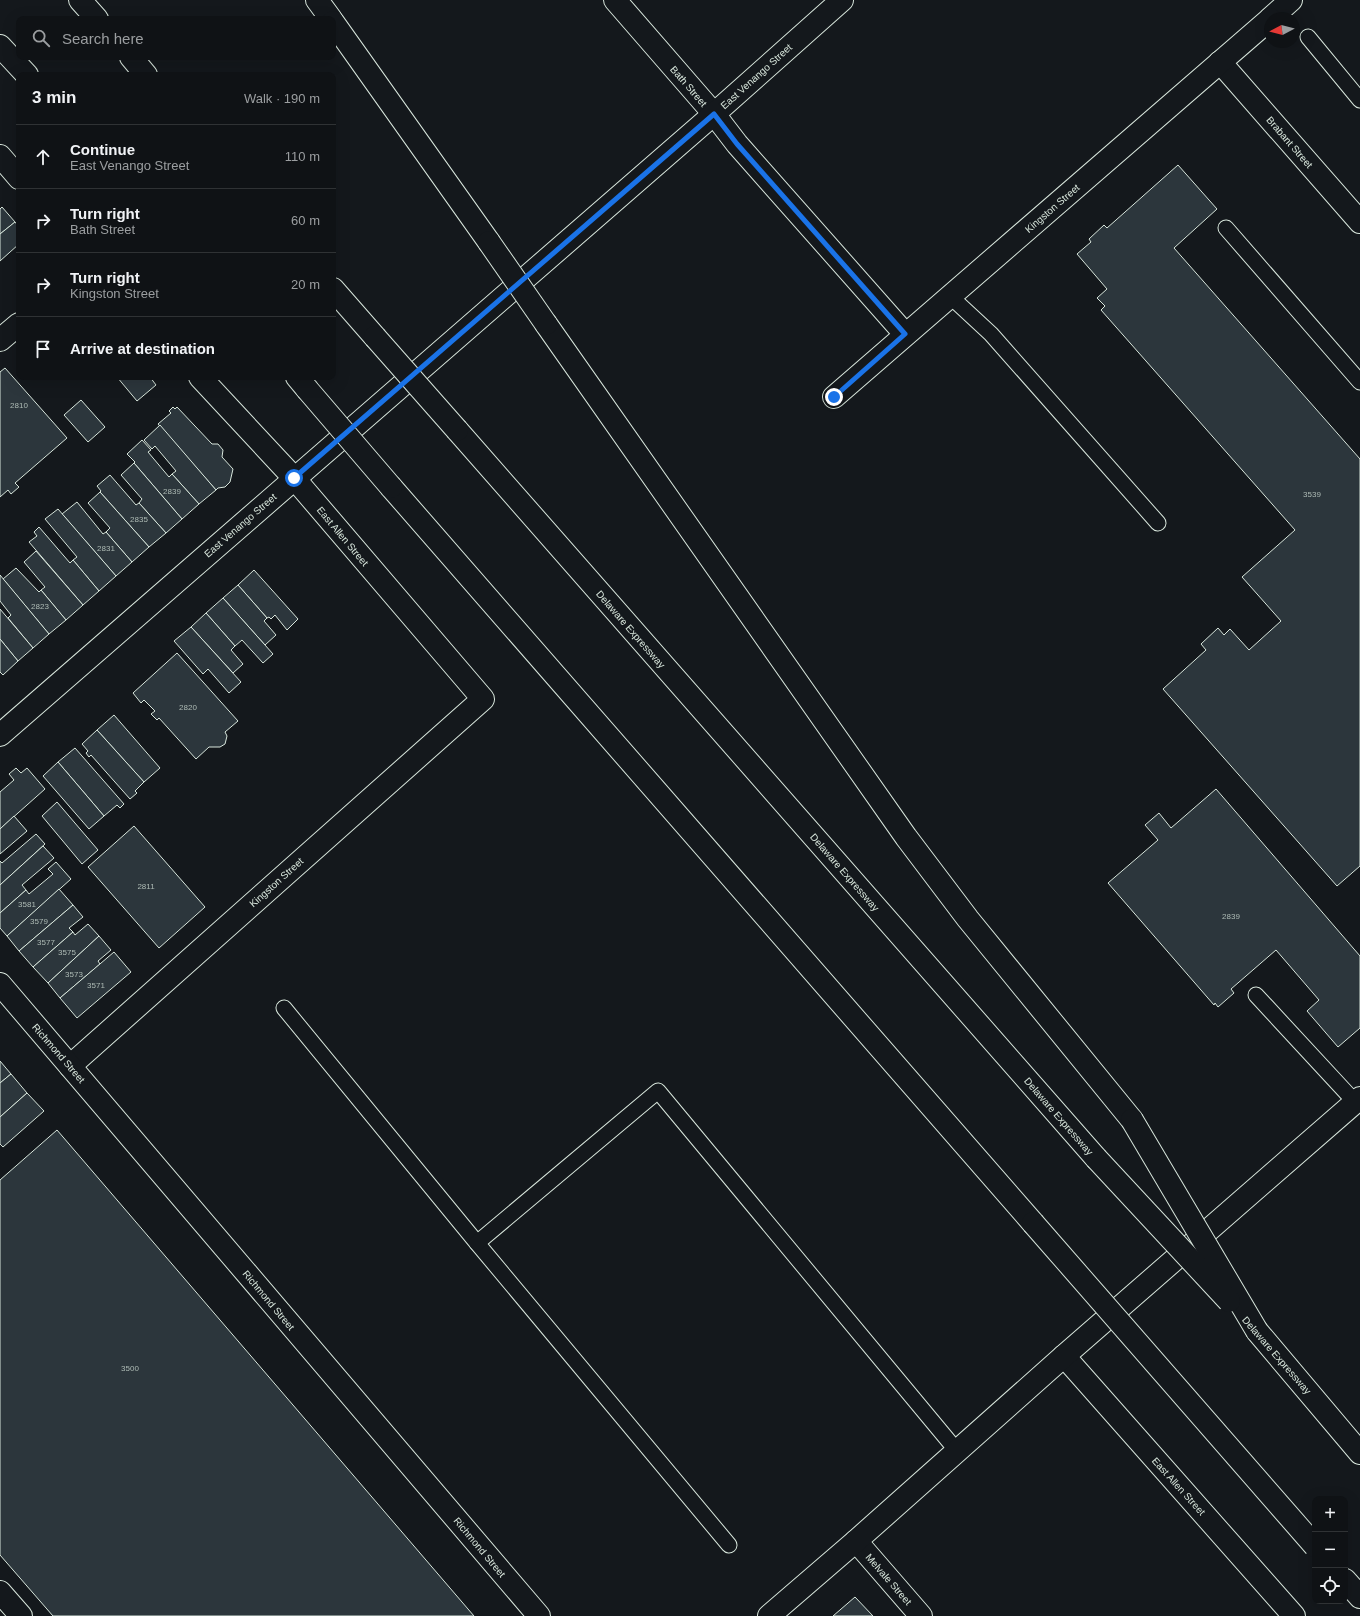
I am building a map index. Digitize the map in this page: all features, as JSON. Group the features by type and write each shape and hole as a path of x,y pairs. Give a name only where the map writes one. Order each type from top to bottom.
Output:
{"main road":[{"path":"80,0 94,16"},
{"path":"317,0 329,16"},
{"name":"Bath Street","path":"615,0 714,114 737,144 905,334"},
{"name":"East Venango Street","path":"0,735 714,114 842,0"},
{"name":"Kingston Street","path":"1277,12 1291,0"},
{"name":"Kingston Street","path":"834,397 1264,23"},
{"path":"336,26 906,836 968,919 1132,1120 1257,1331"},
{"path":"0,46 24,72"},
{"path":"134,60 144,72"},
{"name":"Brabant Street","path":"1220,62 1360,222"},
{"path":"0,156 16,175"},
{"name":"Delaware Expressway","path":"336,292 1096,1158 1257,1331 1360,1453"},
{"path":"0,340 16,327"},
{"name":"East Allen Street","path":"203,380 294,478 482,699"},
{"path":"302,383 1312,1543"},
{"name":"Kingston Street","path":"70,1066 482,699"},
{"name":"Richmond Street","path":"0,984 539,1616"},
{"path":"769,1616 1358,1100"},
{"name":"East Allen Street","path":"1064,1356 1294,1616"},
{"name":"Melvale Street","path":"856,1541 921,1616"},
{"path":"1348,1583 1360,1597"},
{"path":"0,1592 21,1616"}],"lane":[{"path":"1308,37 1360,100"},
{"path":"1226,228 1360,382"},
{"path":"950,296 991,334 1158,523"},
{"path":"1256,995 1358,1100"},
{"path":"284,1008 477,1243 729,1545"},
{"path":"477,1243 658,1091 957,1451"}],"building":[{"path":"1178,165 1217,209 1174,248 1360,459 1360,866 1337,886 1163,689 1206,650 1201,644 1218,628 1224,635 1230,629 1249,650 1281,621 1242,577 1295,530 1101,310 1105,306 1097,298 1107,289 1077,254 1091,242 1089,239 1104,225 1107,228"},
{"path":"2,207 15,222 0,234 0,209"},
{"path":"15,222 16,223 16,247 0,261 0,234"},
{"path":"5,368 67,438 15,483 19,487 11,494 8,490 0,497 0,372"},
{"path":"120,380 152,380 156,385 137,401"},
{"path":"81,400 105,427 88,442 64,415"},
{"path":"173,407 175,409 177,407 212,444 218,444 223,450 222,457 233,469 230,482 225,487 218,488 216,490 158,424 171,413 169,411"},
{"path":"160,425 216,490 199,504 172,474 176,471 155,446 152,449 144,440"},
{"path":"142,440 151,450 148,452 169,477 172,474 199,504 182,519 127,454"},
{"path":"134,463 182,519 166,533 139,503 142,499 121,475"},
{"path":"110,475 136,505 139,503 166,533 149,547 100,492 101,491 97,486"},
{"path":"100,492 149,547 132,562 106,532 110,528 88,503"},
{"path":"77,502 103,534 106,532 132,562 116,576 62,514"},
{"path":"58,509 116,576 99,591 73,560 77,557 45,519"},
{"path":"39,527 70,563 73,560 99,591 83,605 29,542 37,536 34,532"},
{"path":"36,551 83,605 66,620 41,590 45,587 24,562"},
{"path":"16,568 39,592 41,590 66,620 49,634 3,579"},
{"path":"254,570 298,619 287,630 275,615 271,619 269,617 267,618 238,585"},
{"path":"0,575 49,634 33,648 8,618 11,615 0,601"},
{"path":"238,585 267,618 264,621 276,635 265,645 223,598"},
{"path":"223,598 273,654 263,663 242,640 235,646 206,613"},
{"path":"0,609 33,648 18,661 0,639"},
{"path":"206,613 235,646 231,650 243,664 233,673 191,627"},
{"path":"191,627 241,682 229,693 208,669 203,674 174,641"},
{"path":"0,639 18,661 3,675 0,672"},
{"path":"177,653 238,721 225,732 227,736 225,744 220,747 209,747 196,759 159,718 157,720 151,714 155,711 144,700 141,703 133,693"},
{"path":"114,715 160,768 144,782 97,730"},
{"path":"97,730 144,782 135,791 137,793 130,799 91,755 89,757 86,753 88,751 82,744"},
{"path":"75,748 124,804 120,808 117,805 104,816 58,762"},
{"path":"58,762 104,816 89,829 43,776"},
{"path":"16,768 21,773 27,768 45,789 0,829 0,792 14,780 9,774"},
{"path":"1216,789 1360,956 1360,1028 1338,1047 1307,1011 1319,1000 1276,950 1231,989 1234,993 1218,1007 1215,1003 1214,1005 1108,883 1158,840 1145,825 1159,813 1171,828"},
{"path":"57,802 98,850 82,864 42,816"},
{"path":"14,816 27,831 0,854 0,829"},
{"path":"134,826 205,907 159,948 88,867"},
{"path":"36,834 45,844 0,885 0,861 2,863"},
{"path":"43,846 54,858 22,885 26,890 0,913 0,885"},
{"path":"56,862 71,879 7,936 0,928 0,913 26,890 29,894 53,874 48,869"},
{"path":"59,889 73,905 19,951 7,936"},
{"path":"73,905 83,917 69,928 73,932 33,967 19,951"},
{"path":"88,924 99,936 48,983 33,967 73,932 75,935"},
{"path":"99,936 111,950 98,961 100,964 60,998 48,983"},
{"path":"114,952 131,972 77,1018 60,998"},
{"path":"0,1061 11,1074 0,1083"},
{"path":"11,1074 27,1093 0,1117 0,1083"},
{"path":"27,1093 44,1111 3,1147 0,1144 0,1117"},
{"path":"57,1130 474,1616 53,1616 0,1555 0,1180"},
{"path":"855,1597 873,1616 833,1616"}],"route":[{"path":"294,478 714,114 737,144 905,334 834,397"}]}
